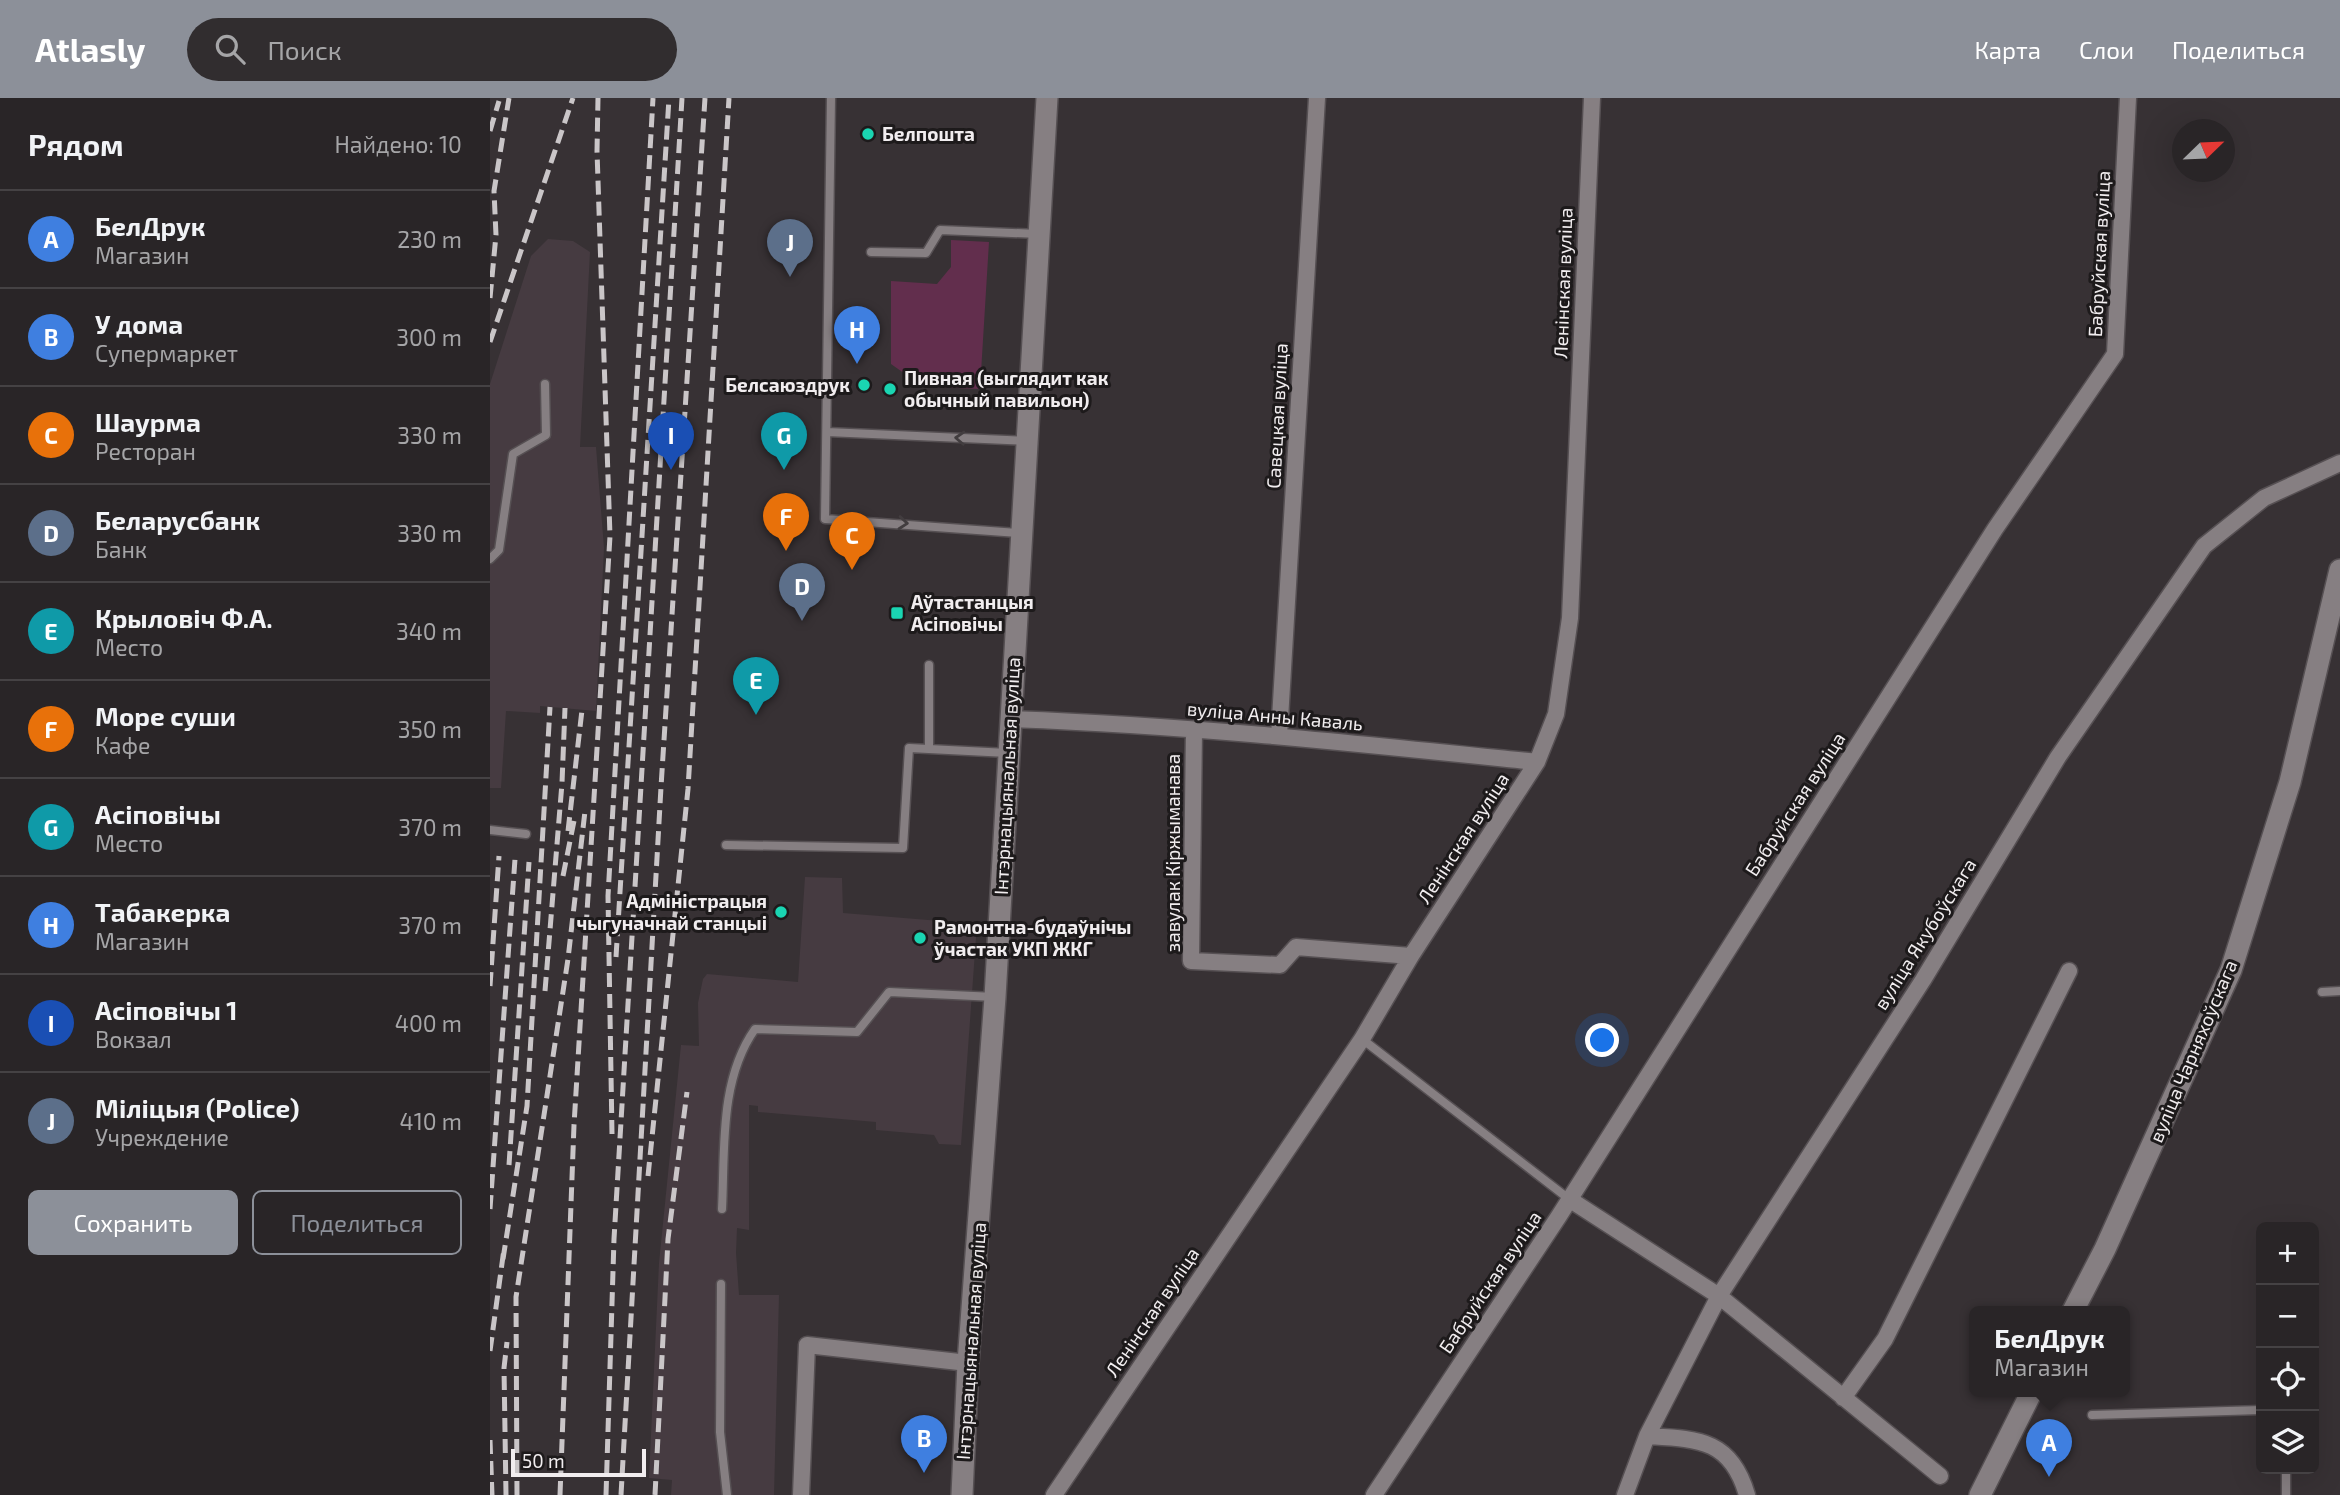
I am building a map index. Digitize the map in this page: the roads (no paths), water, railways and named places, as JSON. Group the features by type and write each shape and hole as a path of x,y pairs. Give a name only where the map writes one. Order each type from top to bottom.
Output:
{"street":[{"name":"Інтэрнацыянальная вуліца","path":"962,1495 968,1363 995,997 1046,98"},
{"name":"Савецкая вуліца","path":"1279,736 1317,98"},
{"name":"Ленінская вуліца","path":"1054,1495 1362,1039 1411,956 1537,762 1556,714 1570,618 1592,98"},
{"name":"Бабруйская вуліца","path":"1374,1495 1569,1199 1995,529 2115,354 2128,98"},
{"name":"вуліца Якубоўскага","path":"1625,1495 1647,1436 1719,1296 1923,980 2058,757 2204,546 2264,498 2340,463"},
{"name":"вуліца Чарняхоўскага","path":"2075,1306 2231,970 2290,782 2340,570"},
{"name":"вуліца Анны Каваль","path":"1010,719 1103,722 1279,736 1537,762"},
{"name":"завулак Кіржыманава","path":"1194,730 1191,961 1279,965 1296,947 1411,956"},
{"path":"1843,1398 1885,1339 2069,971"},
{"path":"1569,1199 1719,1296 1940,1476"},
{"path":"801,1495 807,1345 968,1363"},
{"path":"1980,1495 2029,1397"},
{"path":"1647,1436 1706,1441 1730,1457 1741,1476 1747,1495"}],"lane":[{"path":"831,98 825,519 1022,533"},
{"path":"871,252 926,253 940,230 1039,234"},
{"path":"490,559 499,550 513,454 546,435 545,384"},
{"path":"827,432 1028,441"},
{"path":"929,665 929,750"},
{"path":"726,845 903,848 909,748 1008,753"},
{"path":"490,830 526,834"},
{"path":"2322,992 2340,991"},
{"path":"722,1209 729,1094 741,1048 755,1029 857,1032 889,992 995,997"},
{"path":"1362,1039 1569,1199"},
{"path":"721,1284 720,1432 727,1495"},
{"path":"2092,1415 2256,1410"},
{"path":"2286,1474 2286,1495"}],"railway":[{"path":"490,298 496,235 494,191 509,98"},
{"path":"490,342 573,98"},
{"path":"560,1495 574,1125 610,536 597,151 598,98"},
{"path":"612,1134 608,896 653,98"},
{"path":"616,957 669,98"},
{"path":"606,1495 614,1239 682,98"},
{"path":"621,1495 661,787 705,98"},
{"path":"648,1176 688,789 729,98"},
{"path":"490,131 499,101"},
{"path":"503,1259 527,1106 550,707"},
{"path":"545,991 562,783 565,708"},
{"path":"568,831 582,710"},
{"path":"517,1495 516,1297 568,959 585,811"},
{"path":"563,876 574,821"},
{"path":"490,986 499,856"},
{"path":"490,1209 515,859"},
{"path":"509,1165 529,862"},
{"path":"655,1495 668,1239 687,1092"},
{"path":"490,1351 504,1249"},
{"path":"506,1495 504,1368 507,1342"},
{"path":"490,1440 492,1495"}],"place":[{"name":"Белпошта","path":"868,134"},
{"name":"Міліцыя (Police)","path":"790,277"},
{"name":"Табакерка","path":"857,364"},
{"name":"Белсаюздрук","path":"864,385"},
{"name":"Пивная (выглядит как обычный павильон)","path":"890,389"},
{"name":"Асіповічы 1","path":"671,470"},
{"name":"Асіповічы","path":"784,470"},
{"name":"Море суши","path":"786,551"},
{"name":"Шаурма","path":"852,570"},
{"name":"Аўтастанцыя Асіповічы","path":"897,613"},
{"name":"Беларусбанк","path":"802,621"},
{"name":"Крыловіч Ф.А.","path":"756,715"},
{"name":"Адміністрацыя чыгуначнай станцыі","path":"781,912"},
{"name":"Рамонтна-будаўнічы ўчастак УКП ЖКГ","path":"920,938"},
{"name":"У дома","path":"924,1473"},
{"name":"БелДрук","path":"2049,1477"}]}
